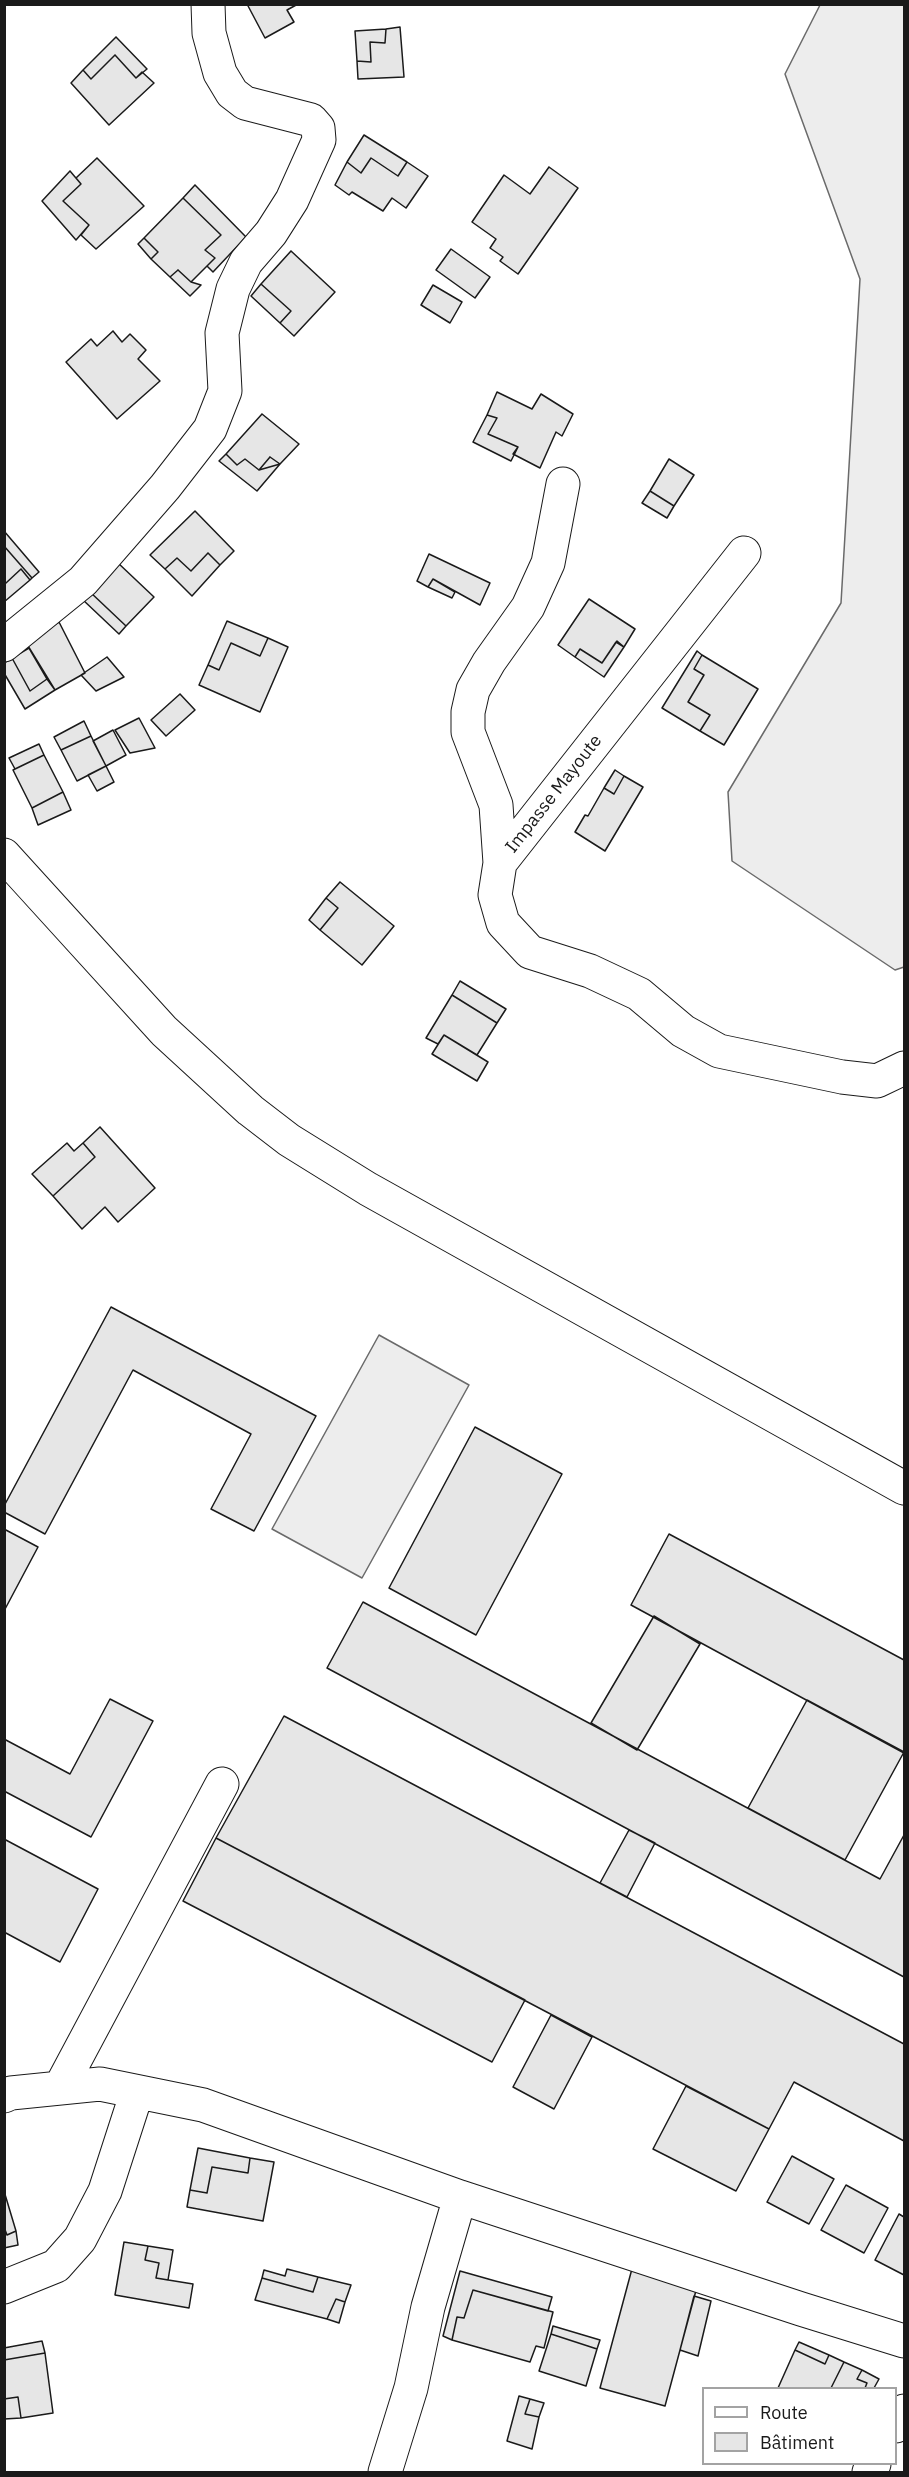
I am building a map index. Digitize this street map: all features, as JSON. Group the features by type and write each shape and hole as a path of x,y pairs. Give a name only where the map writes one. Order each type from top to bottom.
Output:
{"street":[{"path":"4,645 83,581 165,487 210,429 225,392 222,333 232,289 246,262 272,233 292,200 319,140 318,128 311,120 245,103 232,93 220,73 209,33 208,4"},
{"path":"500,863 496,805 468,732 468,712 473,690 489,662 528,607 548,563 563,484"},
{"name":"Impasse Mayoute","path":"744,553 500,863 495,895 503,923 530,952 590,971 639,994 683,1031 719,1051 854,1078 877,1080 904,1068"},
{"path":"4,855 164,1031 250,1110 289,1140 368,1189 904,1488"},
{"path":"60,2088 222,1784"},
{"path":"4,2096 11,2093 100,2084 203,2105 460,2197 904,2341"},
{"path":"4,2287 56,2266 80,2239 105,2191 138,2092"},
{"path":"385,2472 411,2388 428,2307 460,2197"},
{"path":"897,2424 904,2410"}],"shaded area":[{"path":"820,5 904,5 904,967 895,970 732,861 728,792 841,603 860,279 785,74"},
{"path":"379,1335 469,1385 362,1578 272,1529"}],"building":[{"path":"247,4 298,4 287,10 294,22 265,38"},
{"path":"400,27 404,77 358,79 357,61 371,62 370,42 385,43 386,29"},
{"path":"386,29 385,43 370,42 371,62 357,61 355,31"},
{"path":"116,37 147,69 136,78 115,55 91,79 83,70"},
{"path":"115,55 136,78 142,72 154,83 109,125 71,83 83,70 91,79"},
{"path":"364,135 407,162 398,176 371,158 361,173 347,162"},
{"path":"97,158 144,206 96,249 81,235 89,225 63,201 81,184 76,178"},
{"path":"371,158 398,176 407,162 428,176 406,208 392,198 383,211 352,192 349,195 335,185 347,162 361,173"},
{"path":"549,167 578,188 518,274 500,261 503,257 490,248 496,239 472,222 504,175 530,194"},
{"path":"70,171 81,184 63,201 89,225 76,240 42,201"},
{"path":"195,185 246,237 213,272 207,266 215,258 205,250 221,235 183,198"},
{"path":"183,198 221,235 205,250 215,258 191,282 178,270 170,277 151,259 158,252 144,238"},
{"path":"144,238 158,252 151,259 138,244"},
{"path":"451,249 490,277 475,298 436,270"},
{"path":"291,251 335,292 294,336 280,323 291,311 261,284"},
{"path":"178,270 191,282 201,285 190,296 170,277"},
{"path":"261,284 291,311 280,323 251,296"},
{"path":"433,285 462,302 450,323 421,305"},
{"path":"113,331 122,342 130,334 146,350 138,359 160,381 117,419 66,362 91,339 97,346"},
{"path":"497,392 532,409 541,394 573,414 562,436 556,432 540,468 513,454 518,447 488,434 497,418 487,415"},
{"path":"262,414 299,444 280,464 270,457 259,470 245,459 237,465 226,454"},
{"path":"487,415 497,418 488,434 518,447 511,461 473,442"},
{"path":"226,454 237,465 245,459 259,470 280,464 257,491 219,461"},
{"path":"270,457 280,464 259,470"},
{"path":"669,459 694,475 674,506 650,491"},
{"path":"650,491 674,506 667,518 642,503"},
{"path":"195,511 234,551 220,565 208,553 191,571 177,558 165,569 150,555"},
{"path":"4,531 39,572 32,578 4,546"},
{"path":"4,546 32,578 30,580 21,569 6,583 4,581"},
{"path":"208,553 220,565 192,596 165,569 177,558 191,571"},
{"path":"429,554 490,583 480,605 433,579 428,587 417,581"},
{"path":"117,562 154,597 126,626 89,591"},
{"path":"21,569 30,580 4,602 4,581 6,583"},
{"path":"433,579 455,592 452,598 428,587"},
{"path":"89,591 126,626 119,634 82,599"},
{"path":"589,599 635,629 624,647 617,641 602,663 580,649 575,657 558,645"},
{"path":"227,621 268,638 260,656 231,643 219,670 208,665"},
{"path":"59,622 85,673 55,690 25,641"},
{"path":"268,638 288,647 260,712 199,685 208,665 219,670 231,643 260,656"},
{"path":"616,642 624,647 604,677 575,657 580,649 602,663"},
{"path":"29,648 47,679 30,691 12,658"},
{"path":"697,651 702,655 694,669 704,675 688,702 710,715 700,731 662,708"},
{"path":"702,655 758,689 724,745 700,731 710,715 688,702 704,675 694,669"},
{"path":"107,657 124,677 96,691 81,675"},
{"path":"12,658 30,691 47,679 55,690 25,709 4,673 4,663"},
{"path":"180,694 195,710 166,736 151,720"},
{"path":"139,718 155,748 130,753 115,730"},
{"path":"84,721 91,736 61,750 54,737"},
{"path":"113,730 126,755 106,766 93,741"},
{"path":"91,736 106,766 77,781 61,750"},
{"path":"39,744 44,755 15,769 9,758"},
{"path":"44,755 63,792 32,808 13,770"},
{"path":"106,766 114,782 97,791 88,775"},
{"path":"615,770 624,776 614,794 604,788"},
{"path":"624,776 643,787 605,851 575,832 585,815 588,816 604,788 614,794"},
{"path":"63,792 71,810 38,825 32,808"},
{"path":"340,882 394,926 362,965 320,930 338,908 326,898"},
{"path":"326,898 338,908 320,930 309,920"},
{"path":"460,981 506,1009 497,1023 452,995"},
{"path":"452,995 497,1023 477,1055 444,1035 438,1044 426,1038"},
{"path":"444,1035 488,1062 477,1081 432,1054"},
{"path":"100,1127 155,1188 118,1222 105,1207 82,1229 53,1196 95,1157 83,1143"},
{"path":"67,1143 74,1151 83,1143 95,1157 53,1196 32,1174"},
{"path":"111,1307 316,1416 254,1531 211,1509 251,1434 133,1370 45,1534 4,1512 4,1506"},
{"path":"475,1427 562,1474 476,1635 389,1588"},
{"path":"4,1529 38,1547 4,1611"},
{"path":"669,1534 904,1660 904,1753 631,1605"},
{"path":"363,1602 880,1879 904,1835 904,1977 327,1668"},
{"path":"654,1616 700,1644 637,1750 591,1723"},
{"path":"110,1699 153,1721 91,1837 4,1791 4,1739 70,1774"},
{"path":"807,1700 904,1752 845,1860 748,1808"},
{"path":"284,1716 904,2044 904,2141 794,2082 769,2129 216,1838"},
{"path":"629,1830 655,1843 627,1897 600,1883"},
{"path":"216,1838 525,2000 492,2062 183,1901"},
{"path":"4,1839 98,1889 60,1962 4,1932"},
{"path":"551,2015 592,2037 554,2109 513,2087"},
{"path":"686,2086 769,2129 736,2191 653,2149"},
{"path":"198,2148 250,2158 248,2173 212,2167 207,2193 190,2190"},
{"path":"792,2156 834,2179 809,2224 767,2202"},
{"path":"250,2158 274,2162 263,2221 187,2207 190,2190 207,2193 212,2167 248,2173"},
{"path":"846,2185 888,2208 864,2253 821,2230"},
{"path":"4,2191 16,2231 7,2235 4,2227"},
{"path":"899,2214 904,2217 904,2275 875,2260"},
{"path":"4,2227 7,2235 16,2231 18,2245 4,2248"},
{"path":"124,2242 148,2246 145,2260 159,2263 156,2278 193,2284 189,2308 115,2295"},
{"path":"148,2246 173,2250 168,2280 156,2278 159,2263 145,2260"},
{"path":"633,2265 698,2283 665,2406 600,2388"},
{"path":"287,2269 318,2277 313,2292 262,2278 264,2270 285,2276"},
{"path":"460,2271 552,2297 548,2311 473,2290 464,2318 457,2317 452,2340 443,2336"},
{"path":"318,2277 351,2285 345,2302 336,2299 327,2319 255,2300 262,2278 313,2292"},
{"path":"473,2290 553,2312 544,2348 536,2346 530,2362 452,2340 457,2317 464,2318"},
{"path":"694,2296 711,2301 698,2356 680,2350"},
{"path":"336,2299 345,2302 339,2323 327,2319"},
{"path":"553,2326 600,2340 597,2349 551,2334"},
{"path":"551,2334 597,2349 586,2386 539,2371"},
{"path":"42,2341 45,2353 4,2360 4,2348"},
{"path":"799,2342 829,2355 825,2364 795,2350"},
{"path":"795,2350 825,2364 829,2355 844,2362 832,2387 778,2387"},
{"path":"45,2353 53,2413 21,2418 18,2397 4,2399 4,2360"},
{"path":"844,2362 862,2370 857,2379 867,2383 865,2387 832,2387"},
{"path":"862,2370 879,2379 875,2387 865,2387 867,2383 857,2379"},
{"path":"519,2396 530,2399 525,2414 539,2417 532,2449 507,2441"},
{"path":"18,2397 21,2418 4,2419 4,2399"},
{"path":"530,2399 544,2403 539,2417 525,2414"}]}
